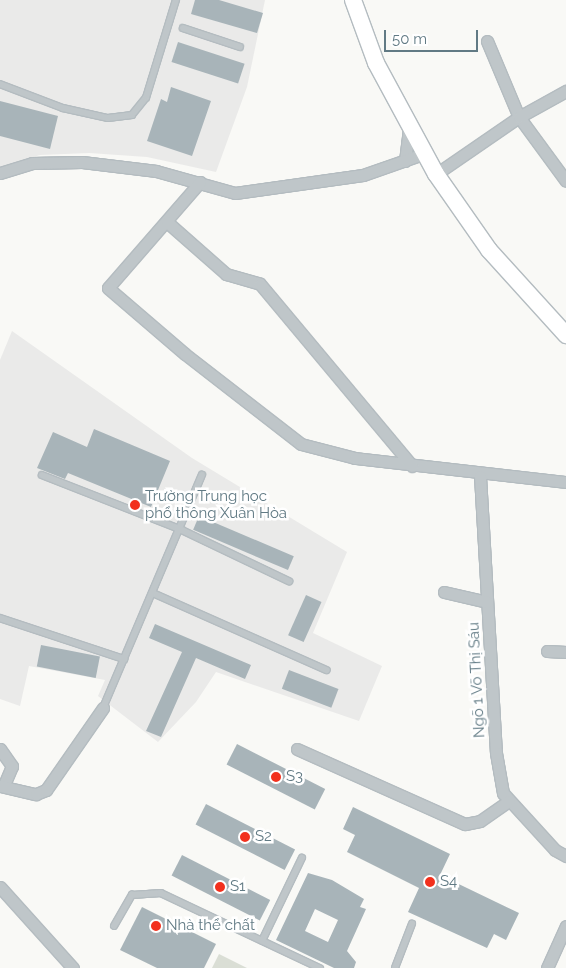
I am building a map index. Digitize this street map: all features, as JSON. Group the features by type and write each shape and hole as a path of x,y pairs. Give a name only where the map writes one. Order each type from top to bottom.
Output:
{"street":[{"path":"353,0 376,63 423,154 490,250 566,335"},
{"path":"487,41 519,117 566,181"},
{"path":"436,174 519,117 566,91"},
{"path":"406,160 410,130"},
{"path":"0,173 32,163 82,162 200,182 235,193 300,187 363,176 423,154"},
{"path":"200,182 108,288 301,444 412,466 480,476 566,482"},
{"path":"167,222 226,274 260,284 412,466"},
{"name":"Ngõ 1 Võ Thị Sáu","path":"480,476 496,754 509,801"},
{"path":"444,592 487,602"},
{"path":"547,652 566,652"},
{"path":"0,749 12,766 2,785 36,794 46,790 103,708"},
{"path":"297,749 465,824 480,821 509,801 566,856"},
{"path":"0,887 73,968"},
{"path":"548,968 566,926"}],"lane":[{"path":"0,84 63,108 108,118 132,115 146,98 176,0"},
{"path":"183,28 240,47"},
{"path":"42,475 182,530 289,581"},
{"path":"103,708 182,530 202,475"},
{"path":"153,593 327,670"},
{"path":"0,618 124,659"},
{"path":"262,941 302,858"},
{"path":"114,926 132,895 149,891 320,968"},
{"path":"395,968 412,924"}],"shaded area":[{"path":"0,0 265,0 247,87 216,172 147,157 89,153 40,155 0,167"},
{"name":"Trường Trung học phổ thông Xuân Hòa","path":"12,331 192,458 347,552 313,633 382,666 359,721 216,672 196,702 158,742 98,696 105,680 29,666 20,706 0,699 0,360"},
{"path":"219,954 247,968 212,968"}],"building":[{"path":"195,0 219,0 263,13 257,33 191,14"},
{"path":"178,42 245,64 238,84 172,62"},
{"path":"171,87 211,101 192,156 147,141 161,99 167,102"},
{"path":"0,101 58,116 50,149 0,136"},
{"path":"94,429 170,461 151,507 68,473 65,479 37,468 53,432 87,447"},
{"path":"199,516 294,556 288,570 193,530"},
{"path":"306,595 322,602 304,642 288,635"},
{"path":"155,624 251,665 245,679 196,658 161,737 146,731 182,652 149,638"},
{"path":"41,645 100,656 96,678 37,667"},
{"path":"289,670 338,689 331,708 282,689"},
{"name":"S3","path":"237,744 325,789 315,809 227,764"},
{"name":"S2","path":"206,804 295,849 285,870 196,824"},
{"name":"S4","path":"353,807 450,854 440,875 519,913 506,940 494,934 487,948 408,912 419,888 347,852 355,835 343,829"},
{"name":"S1","path":"182,855 270,900 260,920 172,875"},
{"path":"308,873 332,880 364,899 360,907 366,909 347,951 356,962 354,968 334,968 276,940","holes":["315,909 338,920 328,942 305,931"]},
{"name":"Nhà thể chất","path":"142,907 216,944 204,968 157,968 120,950"}],"place":[{"name":"Trường Trung học phổ thông Xuân Hòa","path":"135,505"},
{"name":"S3","path":"276,777"},
{"name":"S2","path":"245,837"},
{"name":"S4","path":"430,882"},
{"name":"S1","path":"220,887"},
{"name":"Nhà thể chất","path":"156,926"}]}
